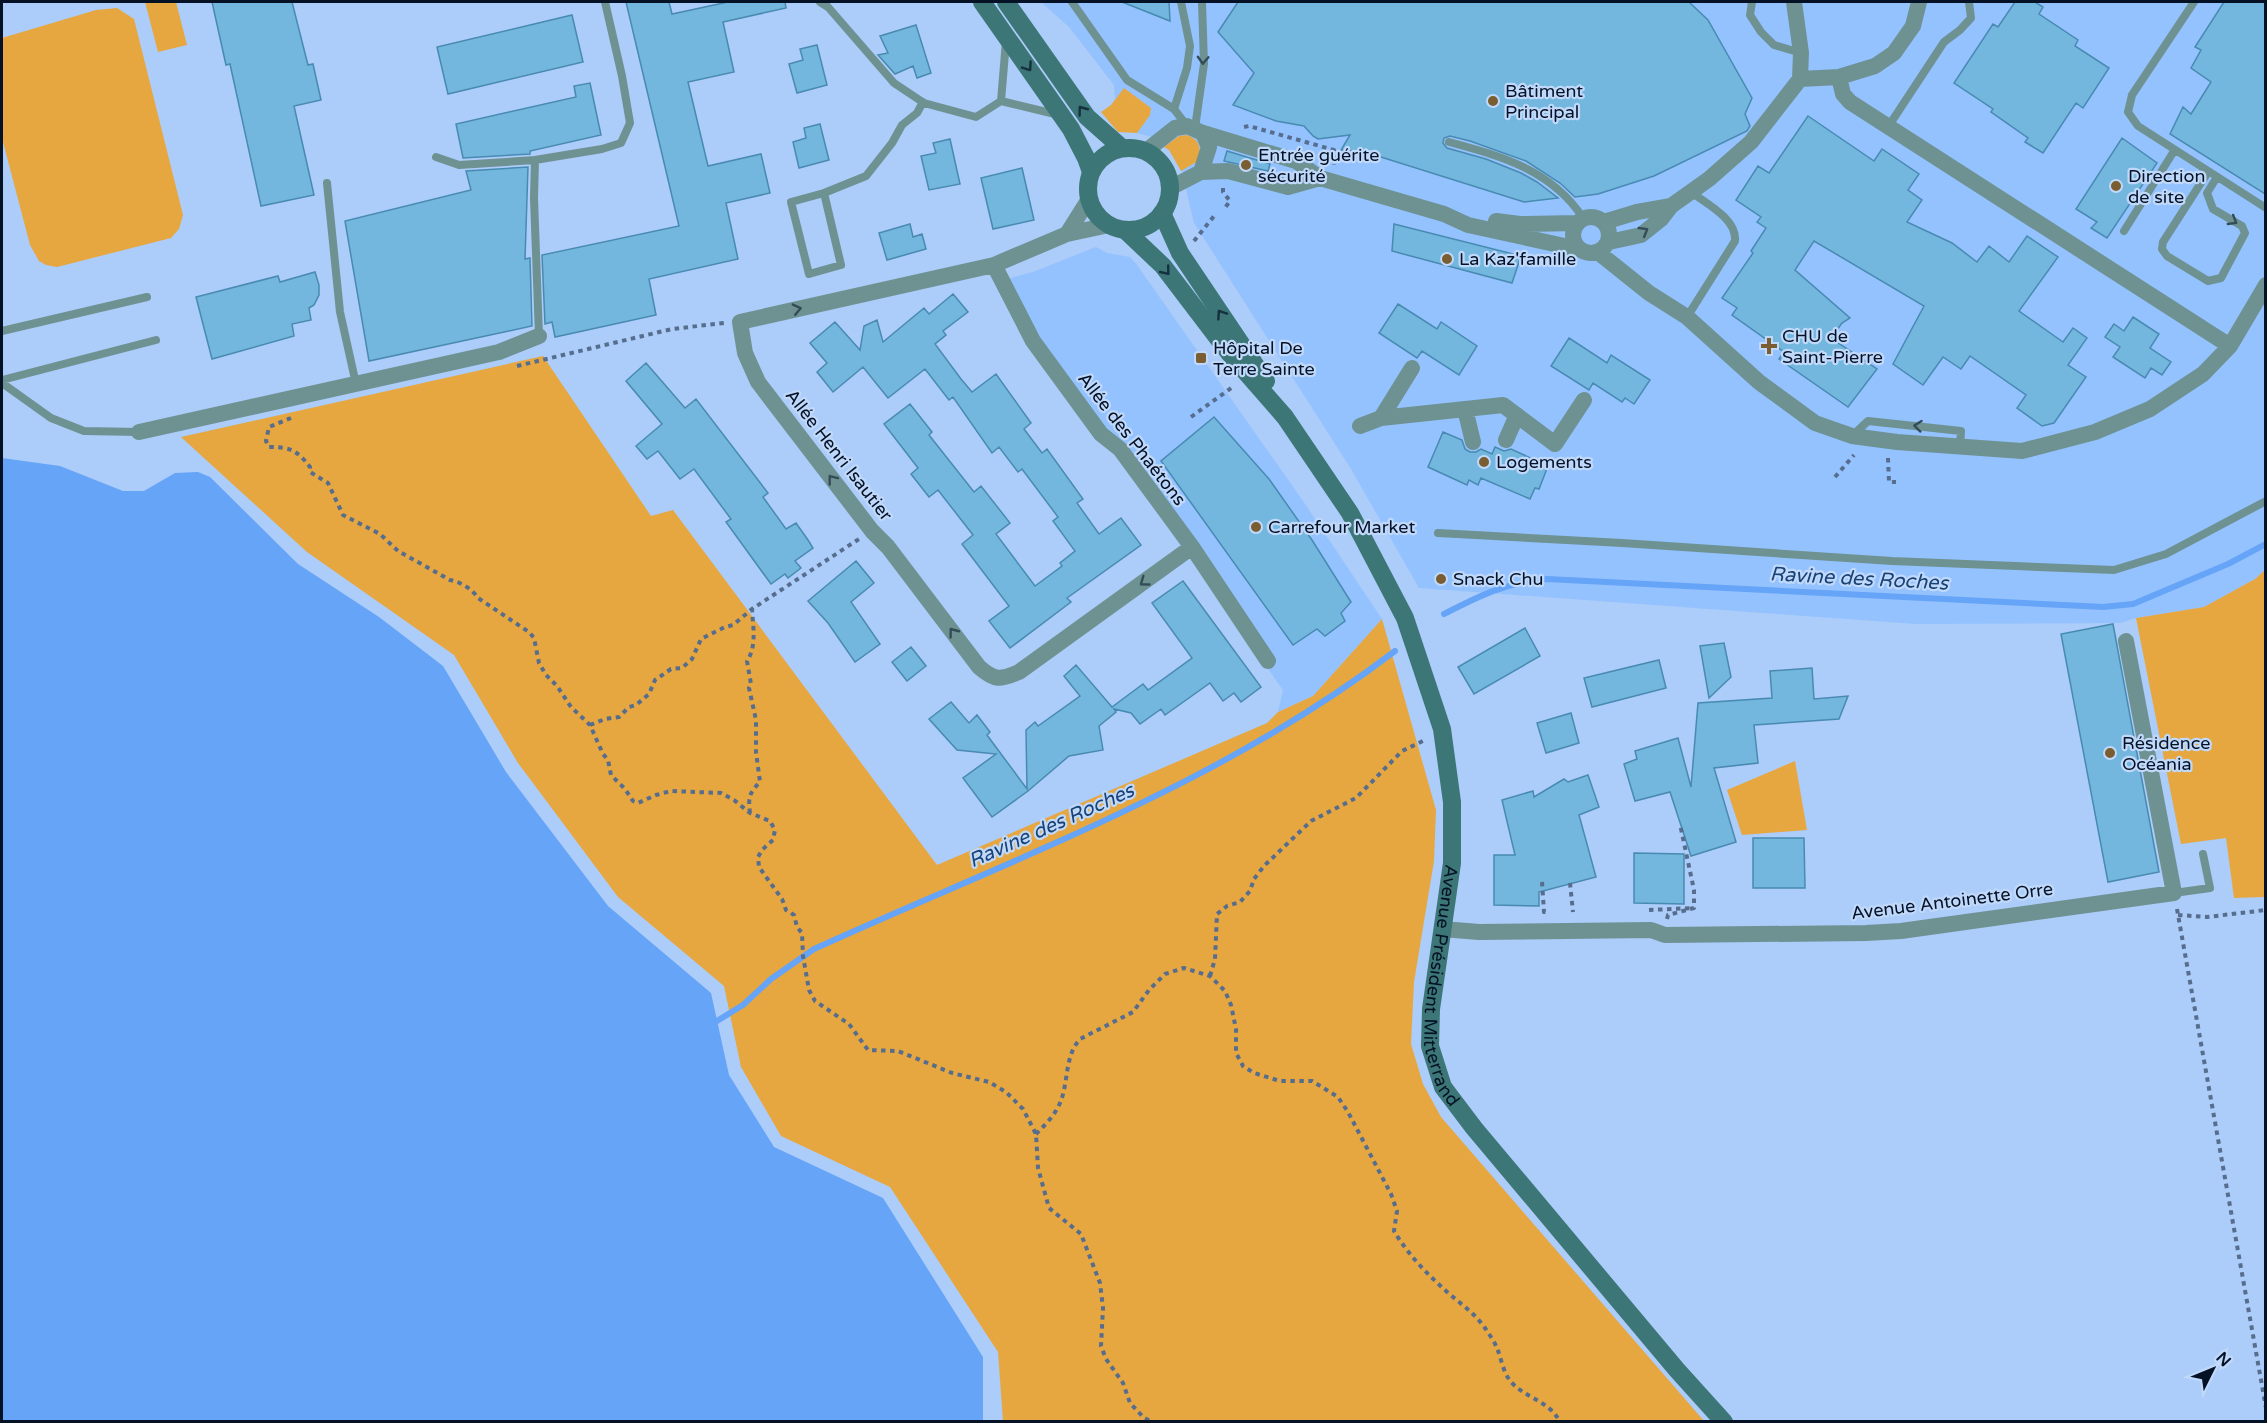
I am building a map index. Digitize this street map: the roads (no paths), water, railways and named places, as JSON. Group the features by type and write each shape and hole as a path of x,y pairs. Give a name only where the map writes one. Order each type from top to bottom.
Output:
{"main road":[{"path":"982,2 1062,116 1086,158 1091,172 1088,190 1093,209 1117,227 1139,229 1152,223 1162,213 1169,198 1168,176 1163,165 1146,151 1134,147 1122,148 1104,156 1091,172"},
{"path":"1006,2 1088,117 1122,148"},
{"name":"Avenue Président Mitterrand","path":"1162,213 1180,253 1268,383 1285,417"},
{"name":"Avenue Président Mitterrand","path":"1117,227 1163,266 1230,354 1285,417 1350,513 1405,618 1442,729 1452,802 1452,863 1431,1009 1430,1046 1443,1087 1474,1128 1669,1361 1724,1422"}],"street":[{"path":"1146,151 1175,128 1195,129 1296,161 1320,178 1444,214 1468,225 1592,254 1604,247 1641,235 1661,219 1671,206 1709,179 1751,142 1800,79 1801,53 1794,2"},
{"path":"1800,79 1839,77 1875,66 1894,53 1913,26 1919,2"},
{"path":"1839,77 1843,94 1850,102 2230,346"},
{"path":"1195,129 1209,147 1201,172"},
{"path":"1170,188 1201,172 1228,171 1284,186 1320,178"},
{"path":"1067,234 1089,199"},
{"path":"1604,222 1637,212 1671,206"},
{"path":"1444,214 1520,224 1598,218 1604,222 1610,235 1604,247"},
{"path":"1578,249 1572,236 1581,220"},
{"path":"994,265 1067,234 1117,227"},
{"path":"1604,247 1649,293 1687,317 1759,382 1815,423 1852,436 1898,442 2022,451 2095,432 2150,409 2203,374 2230,346 2265,285"},
{"name":"Allée Henri Isautier","path":"994,265 740,322 745,353 758,382 872,531 888,547 979,667 990,677 1003,679 1018,672 1192,548"},
{"name":"Allée des Phaétons","path":"994,265 1033,341 1101,434 1120,449 1192,548 1268,661"},
{"path":"140,432 499,352 539,336"},
{"path":"1381,418 1412,368"},
{"path":"1360,426 1381,418 1503,405 1555,444 1584,400"},
{"path":"1465,410 1473,442"},
{"path":"1506,440 1516,415"},
{"path":"2126,641 2174,893"},
{"name":"Avenue Antoinette Orre","path":"1442,930 1479,932 1651,930 1665,935 1890,932 2174,893"}],"lane":[{"path":"436,157 459,165 536,160 602,149 621,143 630,123 605,2"},
{"path":"820,2 828,7 894,83 922,102 976,117 1001,101 1062,116"},
{"path":"1072,2 1127,80 1174,109 1195,129"},
{"path":"1174,109 1187,68 1190,46 1182,2"},
{"path":"1195,129 1204,64 1202,2"},
{"path":"1752,2 1750,15 1761,32 1774,45 1801,53"},
{"path":"1888,127 1944,42 1971,18 1970,2"},
{"path":"2193,2 2132,95 2128,112 2138,126 2265,208"},
{"path":"1001,101 1006,34"},
{"path":"824,193 841,265 809,274 790,202 824,193 866,176 892,143 902,125 917,113 922,102"},
{"path":"1449,141 1501,156 1549,181 1572,200 1581,220"},
{"path":"2124,231 2174,151"},
{"path":"536,160 534,198 539,336"},
{"path":"2207,194 2213,209 2242,226 2245,233 2221,278 2216,281 2208,281 2167,256 2162,249 2163,242 2208,172"},
{"path":"2207,194 2217,177"},
{"path":"327,183 340,312 356,384"},
{"path":"1687,317 1735,241 1736,233 1732,224 1691,192"},
{"path":"2195,192 2207,194"},
{"path":"2,331 147,297"},
{"path":"2,381 156,340"},
{"path":"2,381 51,418 84,431 140,432"},
{"path":"1438,533 1892,561 2114,570 2166,554 2265,501"},
{"path":"2174,893 2210,888 2203,854"}],"waterway":[{"name":"Ravine des Roches","path":"1444,614 1494,591 1518,583 1547,579 2103,607 2133,604 2228,564 2266,544"},
{"name":"Ravine des Roches","path":"717,1021 743,1005 771,979 814,949 1039,850 1186,780 1328,699 1395,651"}],"place":[{"name":"Bâtiment Principal","path":"1493,101"},
{"name":"Entrée guérite sécurité","path":"1246,165"},
{"name":"Direction de site","path":"2116,186"},
{"name":"La Kaz'famille","path":"1447,259"},
{"name":"CHU de Saint-Pierre","path":"1769,346"},
{"name":"Hôpital De Terre Sainte","path":"1201,358"},
{"name":"Logements","path":"1484,462"},
{"name":"Carrefour Market","path":"1256,527"},
{"name":"Snack Chu","path":"1441,579"},
{"name":"Résidence Océania","path":"2110,753"}]}
